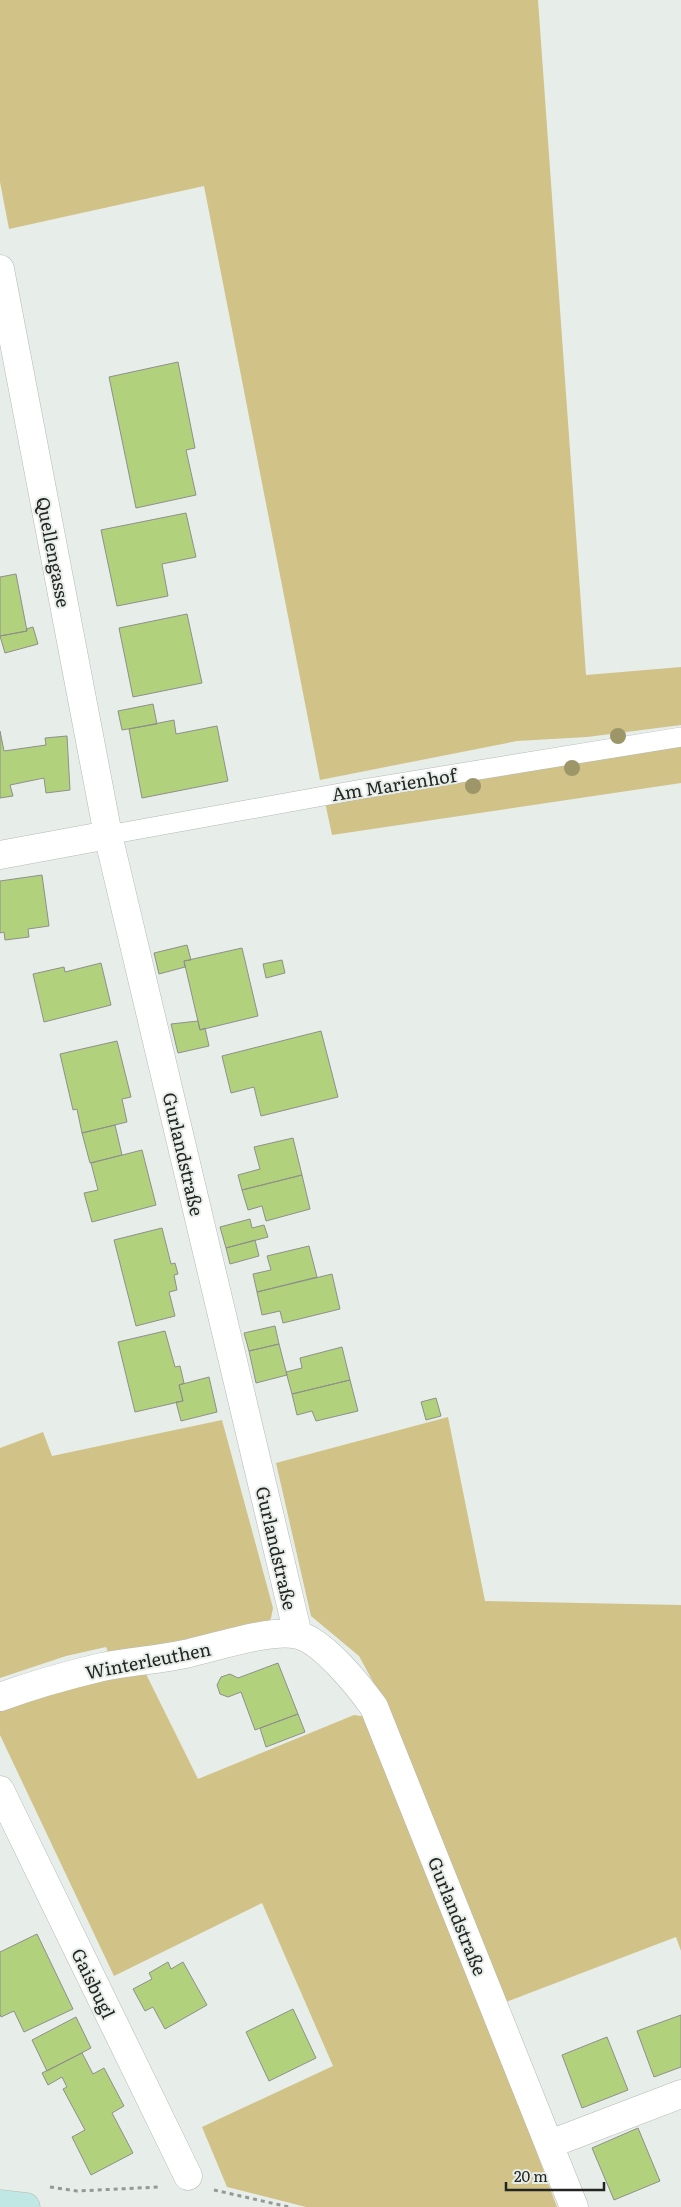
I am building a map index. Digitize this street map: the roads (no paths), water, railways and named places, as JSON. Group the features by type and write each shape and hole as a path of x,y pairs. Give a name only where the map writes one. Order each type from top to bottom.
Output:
{"main road":[{"path":"0,2204 26,2207"}],"street":[{"name":"Quellengasse","path":"0,270 5,316 108,835"},
{"path":"0,855 108,835"},
{"name":"Gurlandstraße","path":"108,835 298,1635 312,1642 336,1662 357,1684 374,1707 574,2207"},
{"name":"Winterleuthen","path":"0,1697 62,1677 103,1667 182,1654 258,1637 280,1634 298,1635"},
{"name":"Gaisbugl","path":"0,1790 199,2183"},
{"path":"550,2144 681,2094"}],"lane":[{"name":"Am Marienhof","path":"108,835 362,789 681,737"}]}
